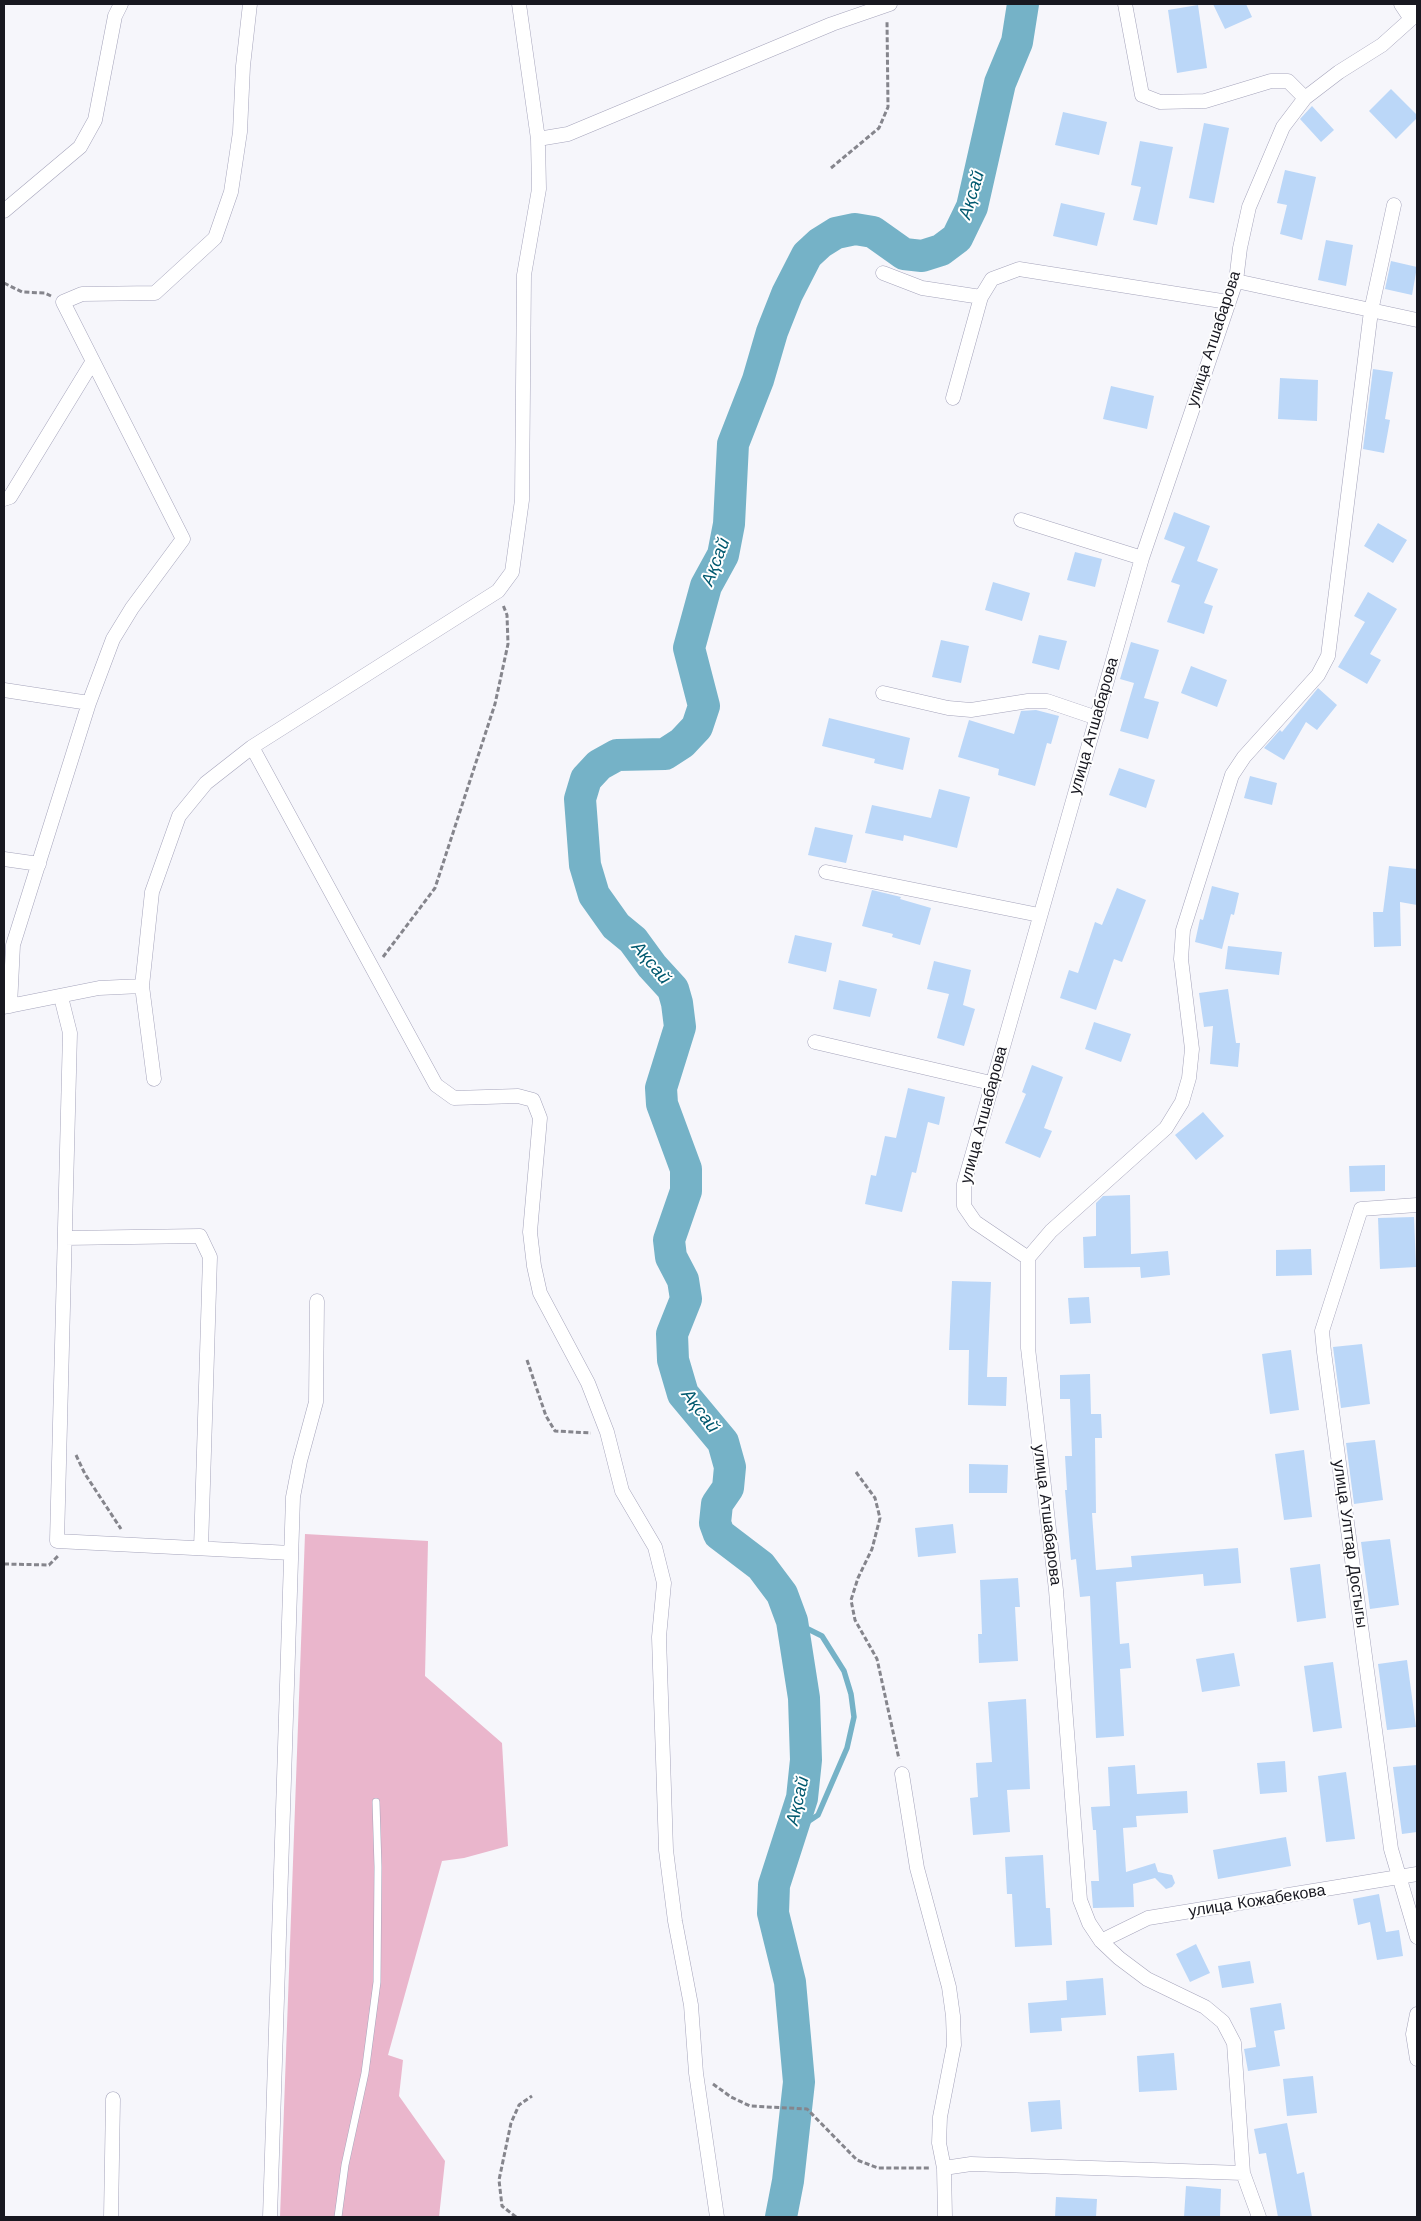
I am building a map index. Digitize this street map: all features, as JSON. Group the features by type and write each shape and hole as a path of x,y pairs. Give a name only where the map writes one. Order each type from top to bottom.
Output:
{"street":[{"path":"4,211 80,147 95,120 115,16 121,4"},
{"path":"142,986 98,988 61,997 7,1006 13,945 89,703 113,639 132,608 183,538 63,302 82,294 155,292 214,238 231,192 240,132 243,66 250,4"},
{"path":"154,1079 142,986 152,892 179,816 206,783 252,747 498,591 512,572 522,500 524,275 539,189 538,139 519,4"},
{"path":"538,139 568,134 832,24 888,4"},
{"path":"1125,4 1142,95 1160,102 1205,101 1271,81 1288,81 1305,98"},
{"path":"1401,4 1414,13"},
{"name":"улица Атшабарова","path":"1259,2217 1243,2173 1234,2043 1223,2022 1205,2007 1147,1979 1119,1958 1101,1941 1089,1923 1080,1900 1056,1590 1028,1348 1028,1258 975,1222 964,1206 964,1184 991,1083 1142,558 1236,281 1240,248 1250,206 1283,127 1305,98 1339,72 1382,45 1414,13"},
{"path":"1028,1258 1051,1231 1166,1128 1182,1102 1190,1078 1192,1049 1182,959 1183,930 1232,775 1244,757 1318,675 1328,656 1371,311 1394,205"},
{"path":"953,398 981,297 992,279 1019,269 1228,302"},
{"path":"883,273 922,288 981,297"},
{"path":"1236,281 1417,320"},
{"path":"4,499 10,497 93,361"},
{"path":"1021,520 1142,558"},
{"path":"4,690 89,703"},
{"path":"883,693 948,708 971,710 1028,701 1047,701 1097,718"},
{"path":"252,747 436,1085 454,1098 518,1096 533,1100 540,1118 530,1232 534,1266 540,1293 588,1383 607,1432 622,1492 655,1547 664,1583 659,1637 666,1850 675,1921 691,2005 696,2073 717,2217"},
{"path":"4,859 39,864"},
{"path":"826,872 1039,915"},
{"path":"61,997 70,1033 57,1541 291,1553"},
{"path":"815,1042 991,1083"},
{"name":"улица Улттар Достыгы","path":"1417,1205 1360,1209 1322,1330 1392,1849 1417,1937"},
{"path":"64,1238 200,1236 210,1257 201,1548"},
{"path":"270,2217 293,1497 300,1461 316,1402 318,1301"},
{"path":"902,1774 917,1868 949,1987 953,2016 954,2045 940,2117 939,2143 944,2168 945,2217"},
{"name":"улица Кожабекова","path":"1101,1941 1148,1918 1417,1874"},
{"path":"1417,2014 1413,2034 1417,2059"},
{"path":"111,2217 113,2099"},
{"path":"944,2168 971,2164 1243,2173"}],"lane":[{"path":"338,2217 345,2165 365,2073 377,1982 378,1867 376,1802"}],"path":[{"path":"830,168 878,128 888,107 888,4"},
{"path":"4,283 22,292 45,293 63,302"},
{"path":"374,970 435,888 495,704 508,644 507,615 498,591"},
{"path":"527,1360 546,1416 555,1431 577,1433 607,1432"},
{"path":"72,1448 85,1474 133,1545"},
{"path":"856,1472 875,1498 880,1518 872,1549 858,1578 851,1600 855,1620 876,1659 902,1774"},
{"path":"4,1564 49,1565 58,1557 57,1541"},
{"path":"696,2073 731,2097 750,2106 807,2109 857,2160 878,2168 944,2168"},
{"path":"516,2217 502,2206 499,2180 511,2123 519,2105 532,2096"}],"shaded area":[{"path":"305,1534 428,1541 425,1676 502,1743 508,1846 464,1858 442,1861 388,2055 403,2060 399,2096 445,2161 439,2217 280,2217"}],"building":[{"path":"1213,4 1246,4 1252,17 1225,29"},
{"path":"1198,5 1207,68 1177,73 1168,10"},
{"path":"1391,89 1417,115 1417,118 1396,139 1369,111"},
{"path":"1312,106 1334,130 1321,142 1300,119"},
{"path":"1063,112 1107,122 1099,155 1055,145"},
{"path":"1204,123 1229,128 1214,203 1189,198"},
{"path":"1140,141 1173,147 1157,225 1133,220 1141,187 1131,185"},
{"path":"1285,170 1316,177 1302,240 1280,234 1287,205 1277,203"},
{"path":"1061,203 1105,213 1097,246 1053,236"},
{"path":"1326,240 1353,245 1346,286 1318,280"},
{"path":"1391,261 1417,267 1412,295 1385,289"},
{"path":"1373,369 1393,372 1385,419 1390,420 1384,453 1363,449"},
{"path":"1280,378 1318,380 1317,421 1278,419"},
{"path":"1111,386 1154,396 1147,429 1103,419"},
{"path":"1174,512 1210,526 1197,561 1218,569 1204,603 1213,606 1204,634 1167,622 1180,585 1171,582 1185,547 1164,539"},
{"path":"1378,523 1407,540 1393,563 1364,546"},
{"path":"1075,552 1102,559 1095,587 1067,580"},
{"path":"993,582 1030,593 1022,621 985,610"},
{"path":"1368,592 1397,609 1370,654 1381,660 1367,684 1338,667 1365,622 1354,616"},
{"path":"1039,635 1067,641 1059,670 1032,663"},
{"path":"941,640 969,646 961,683 932,677"},
{"path":"1131,642 1159,650 1144,698 1159,702 1148,739 1120,731 1134,683 1120,679"},
{"path":"1191,666 1227,680 1217,707 1181,693"},
{"path":"1318,688 1337,705 1317,730 1306,722 1284,760 1264,748 1280,730 1282,732"},
{"path":"1036,710 1059,716 1051,744 1047,743 1035,786 998,775 999,769 958,757 969,720 1014,734 1021,711"},
{"path":"829,718 910,738 903,770 874,763 875,759 822,746"},
{"path":"1119,768 1155,780 1146,808 1109,795"},
{"path":"1250,776 1277,783 1272,805 1244,798"},
{"path":"939,789 970,797 957,848 904,835 903,841 865,833 872,805 931,818"},
{"path":"815,827 853,835 846,863 808,855"},
{"path":"1389,866 1417,869 1417,905 1400,902 1401,946 1374,947 1373,912 1383,912"},
{"path":"1212,886 1239,893 1234,915 1231,914 1222,949 1195,942 1200,919 1203,920"},
{"path":"1117,888 1146,900 1122,962 1114,959 1096,1010 1060,998 1069,970 1078,973 1095,922 1102,925"},
{"path":"872,890 901,897 900,899 931,908 920,945 892,937 893,934 862,926"},
{"path":"795,935 832,943 826,972 788,963"},
{"path":"1228,946 1282,952 1279,975 1225,969"},
{"path":"934,961 971,970 963,1005 975,1009 964,1046 937,1038 949,994 927,989"},
{"path":"839,980 877,989 870,1017 833,1009"},
{"path":"1228,989 1236,1043 1240,1043 1238,1067 1210,1064 1213,1026 1204,1027 1199,993"},
{"path":"1094,1022 1131,1034 1121,1062 1085,1049"},
{"path":"1032,1065 1063,1077 1044,1128 1052,1131 1040,1158 1005,1143 1026,1094 1022,1092"},
{"path":"908,1088 945,1097 939,1125 928,1122 916,1173 912,1172 902,1212 865,1204 871,1175 876,1176 885,1136 896,1138"},
{"path":"1203,1112 1224,1136 1196,1160 1175,1135"},
{"path":"1385,1165 1385,1191 1350,1192 1349,1166"},
{"path":"1130,1195 1131,1254 1168,1251 1170,1275 1141,1278 1140,1267 1084,1268 1083,1237 1096,1236 1096,1203 1103,1196"},
{"path":"1414,1217 1416,1267 1380,1269 1378,1218"},
{"path":"1311,1249 1312,1275 1276,1276 1276,1250"},
{"path":"952,1281 991,1282 987,1377 1007,1377 1006,1406 968,1405 969,1350 949,1350"},
{"path":"1089,1297 1091,1323 1070,1324 1068,1298"},
{"path":"1362,1344 1370,1404 1341,1408 1333,1347"},
{"path":"1291,1350 1299,1410 1270,1414 1262,1354"},
{"path":"1090,1374 1091,1414 1101,1414 1102,1438 1095,1438 1096,1513 1092,1513 1096,1570 1132,1567 1131,1556 1238,1548 1241,1583 1204,1586 1203,1574 1116,1582 1120,1644 1129,1643 1131,1668 1120,1669 1124,1736 1096,1738 1090,1596 1080,1597 1076,1559 1071,1560 1065,1490 1067,1490 1065,1456 1072,1456 1070,1399 1060,1399 1060,1375"},
{"path":"1375,1440 1383,1500 1354,1504 1346,1443"},
{"path":"1304,1450 1312,1517 1284,1520 1275,1454"},
{"path":"969,1464 1008,1465 1007,1493 969,1493"},
{"path":"953,1524 956,1553 918,1557 915,1528"},
{"path":"1390,1539 1399,1605 1370,1609 1361,1542"},
{"path":"1320,1564 1326,1618 1297,1622 1290,1568"},
{"path":"1018,1578 1020,1607 1015,1607 1018,1661 979,1663 978,1634 982,1634 980,1580"},
{"path":"1234,1653 1240,1686 1202,1692 1196,1659"},
{"path":"1407,1660 1416,1727 1387,1730 1378,1664"},
{"path":"1333,1662 1342,1728 1313,1732 1304,1666"},
{"path":"1026,1699 1030,1789 1007,1790 1010,1832 973,1835 970,1798 978,1797 976,1763 992,1762 988,1702"},
{"path":"1285,1761 1287,1792 1260,1794 1257,1763"},
{"path":"1135,1765 1137,1794 1187,1791 1188,1813 1136,1816 1137,1827 1123,1828 1126,1872 1155,1863 1158,1872 1172,1875 1175,1883 1172,1887 1166,1889 1155,1878 1133,1884 1134,1907 1093,1908 1091,1881 1099,1881 1096,1830 1093,1830 1091,1807 1110,1806 1108,1767"},
{"path":"1417,1765 1417,1832 1402,1834 1393,1767"},
{"path":"1346,1772 1355,1839 1326,1842 1318,1776"},
{"path":"1286,1837 1291,1866 1218,1879 1213,1850"},
{"path":"1043,1855 1046,1908 1050,1908 1052,1945 1015,1947 1012,1894 1007,1894 1005,1857"},
{"path":"1379,1894 1386,1932 1399,1930 1403,1956 1377,1960 1370,1922 1358,1925 1353,1899"},
{"path":"1196,1944 1210,1973 1190,1982 1176,1954"},
{"path":"1250,1961 1254,1983 1222,1988 1218,1966"},
{"path":"1103,1978 1106,2015 1061,2018 1062,2031 1030,2033 1028,2003 1067,2000 1066,1981"},
{"path":"1281,2003 1285,2029 1274,2031 1280,2066 1248,2071 1244,2049 1256,2047 1250,2008"},
{"path":"1174,2053 1177,2090 1139,2092 1137,2056"},
{"path":"1313,2076 1317,2113 1287,2116 1283,2079"},
{"path":"1060,2100 1062,2129 1031,2132 1028,2102"},
{"path":"1287,2123 1297,2174 1304,2172 1312,2217 1278,2217 1266,2153 1259,2154 1254,2129"},
{"path":"1186,2186 1221,2189 1220,2217 1184,2217"},
{"path":"1056,2197 1097,2199 1096,2217 1055,2217"}],"waterway":[{"name":"Ақсай","path":"781,2217 788,2181 799,2082 790,1982 773,1913 774,1885 802,1798 806,1760 804,1698 792,1621 782,1594 761,1566 719,1534 715,1523 717,1504 728,1488 730,1467 723,1442 683,1394 673,1360 672,1334 686,1299 683,1280 671,1257 669,1240 686,1191 686,1169 662,1104 661,1088 680,1027 677,1003 673,989 652,966 633,940 616,926 594,895 585,865 580,799 586,779 599,765 617,755 665,754 682,743 697,727 704,706 689,648 706,586 723,555 729,524 733,444 758,380 772,332 787,294 807,255 820,243 836,233 855,229 873,232 904,254 922,256 941,250 957,238 972,207 1000,83 1017,42 1023,4"},
{"path":"791,1833 818,1815 847,1748 854,1717 851,1694 844,1671 822,1636 792,1621"}]}
